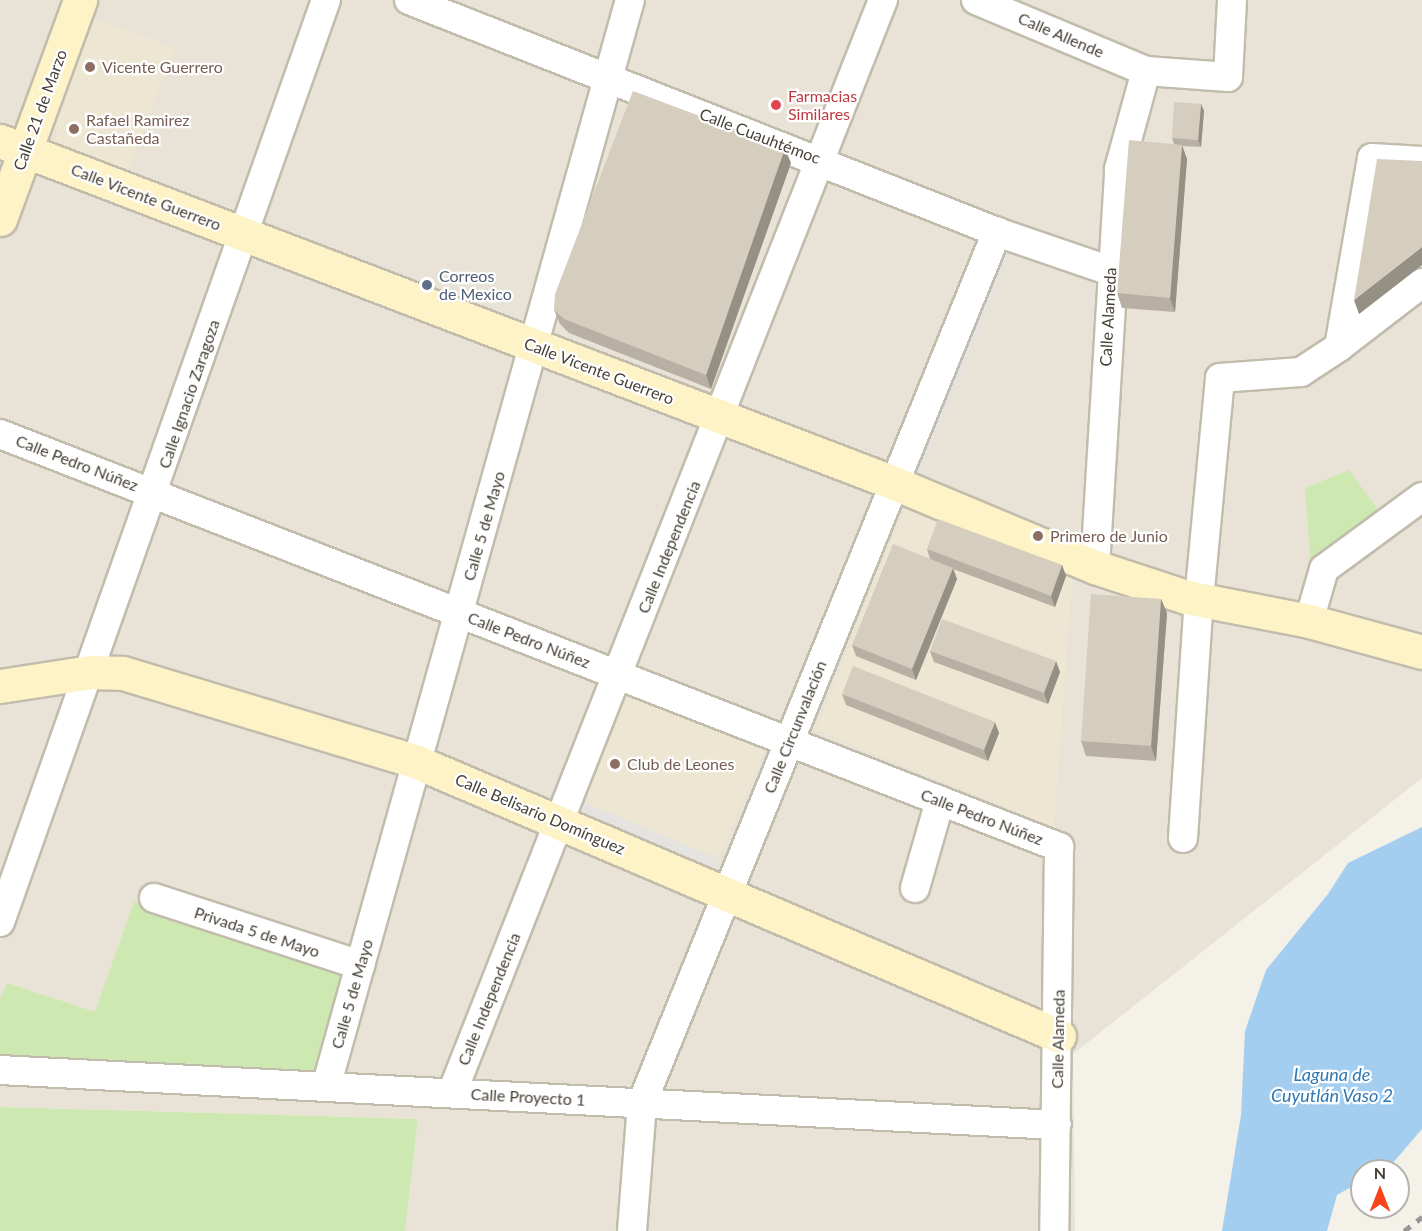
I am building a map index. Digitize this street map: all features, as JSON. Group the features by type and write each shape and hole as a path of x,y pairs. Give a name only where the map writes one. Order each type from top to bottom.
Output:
{"street":[{"name":"Calle 21 de Marzo","path":"0,219 13,146 80,0"},
{"name":"Calle Ignacio Zaragoza","path":"0,922 92,672 326,0"},
{"name":"Calle Cuauhtémoc","path":"409,0 822,161 997,232 1111,271"},
{"name":"Calle 5 de Mayo","path":"326,1087 630,0"},
{"name":"Calle Independencia","path":"452,1093 822,161 883,0"},
{"name":"Calle Allende","path":"976,0 1146,71 1228,76 1232,0"},
{"name":"Calle Alameda","path":"1095,567 1111,271 1119,169 1146,71"},
{"name":"Calle Vicente Guerrero","path":"13,146 894,483 1095,567 1199,600 1309,621 1422,652"},
{"path":"1342,334 1372,158 1422,161"},
{"name":"Calle Circunvalación","path":"632,1231 642,1103 997,232"},
{"path":"1183,838 1199,600 1220,378 1301,372 1342,334 1422,283"},
{"name":"Calle Pedro Núñez","path":"0,434 1059,847"},
{"path":"1309,621 1324,569 1422,497"},
{"name":"Calle Belisario Domínguez","path":"0,686 92,672 123,673 417,762 1059,1036"},
{"path":"915,888 940,801"},
{"name":"Calle Alameda","path":"1054,1231 1059,1036 1059,847"},
{"name":"Privada 5 de Mayo","path":"154,898 360,965"},
{"name":"Calle Proyecto 1","path":"0,1070 1057,1125"}],"shaded area":[{"path":"0,0 1422,0 1422,778 1073,1054 1075,1231 405,1231 418,1119 0,1107"},
{"path":"87,16 175,48 127,175 52,147 58,131 46,126"},
{"path":"999,243 1013,248 917,482 903,476"},
{"path":"908,501 1073,566 1054,827 816,730"},
{"path":"622,691 765,750 718,859 577,799"},
{"path":"577,799 718,859 708,884 566,825"}],"green space":[{"path":"1349,470 1381,514 1311,566 1305,488"},
{"path":"134,902 350,973 315,1086 0,1062 0,999 7,983 95,1012"},
{"path":"0,1107 418,1119 405,1231 0,1231"}],"water":[{"name":"Laguna de Cuyutlán Vaso 2","path":"1422,827 1422,1129 1396,1159 1350,1159 1350,1188 1337,1195 1327,1231 1222,1231 1241,1115 1245,1031 1266,970 1328,894 1348,863"}],"building":[{"path":"633,91 785,148 706,375 564,319 554,310 555,294"},
{"path":"1174,102 1201,104 1198,140 1172,138"},
{"path":"1129,140 1182,145 1170,298 1117,293"},
{"path":"1377,159 1422,161 1422,247 1354,300"},
{"path":"938,519 1062,565 1051,596 927,549"},
{"path":"893,544 953,568 912,669 852,645"},
{"path":"1091,594 1161,599 1151,746 1081,741"},
{"path":"942,619 1056,661 1044,693 930,651"},
{"path":"853,666 995,722 984,750 842,694"}],"railway":[{"path":"1404,1231 1422,1217"}],"place":[{"name":"Vicente Guerrero","path":"90,67"},
{"name":"Farmacias Similares","path":"776,105"},
{"name":"Rafael Ramirez Castañeda","path":"74,129"},
{"name":"Correos de Mexico","path":"427,285"},
{"name":"Primero de Junio","path":"1038,536"},
{"name":"Club de Leones","path":"615,764"}]}
